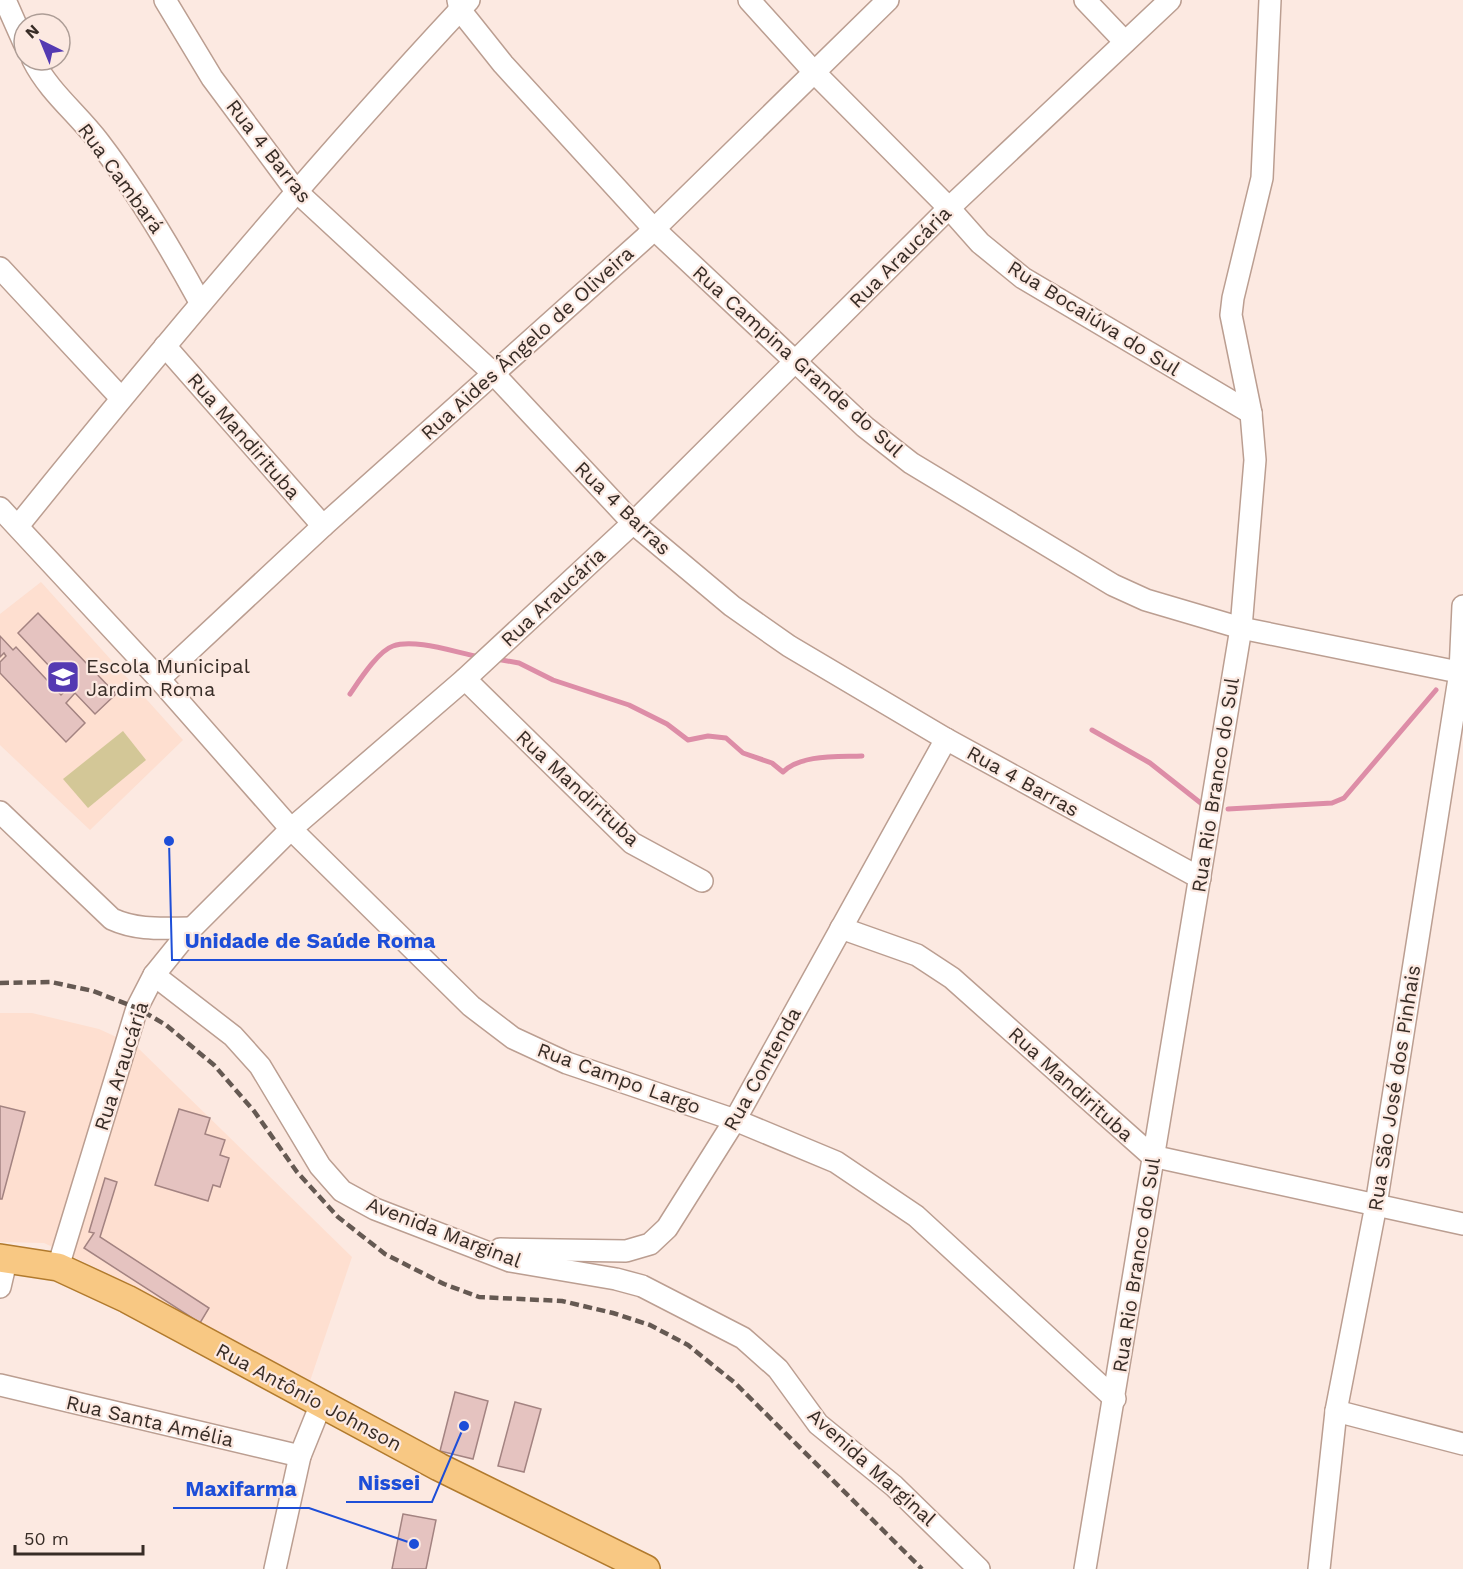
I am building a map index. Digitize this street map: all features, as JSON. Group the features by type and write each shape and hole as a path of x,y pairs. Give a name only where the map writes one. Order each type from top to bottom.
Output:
{"main road":[{"name":"Rua Antônio Johnson","path":"4,1257 58,1267 127,1299 439,1467 635,1567"}],"street":[{"path":"4,0 12,17"},
{"name":"Rua 4 Barras","path":"165,0 212,78 296,191 493,373 633,523 732,606 779,640 946,739 1200,878"},
{"name":"Rua Bocaiúva do Sul","path":"749,0 814,72 949,208 980,243 1023,278 1251,413"},
{"name":"Rua Aides Ângelo de Oliveira","path":"159,679 323,526 653,228 888,0"},
{"path":"1085,0 1125,42"},
{"name":"Rua Araucária","path":"58,1267 137,1008 154,975 192,928 291,829 465,679 633,523 949,208 1170,0"},
{"name":"Rua Rio Branco do Sul","path":"1085,1569 1241,628 1255,460 1251,413 1231,315 1233,298 1262,178 1270,0"},
{"path":"18,526 200,303 462,3"},
{"name":"Rua Campina Grande do Sul","path":"462,3 502,64 653,228 864,427 911,463 1113,585 1146,600 1241,628 1461,673"},
{"name":"Rua Cambará","path":"39,72 99,142 141,201 162,233 200,303"},
{"path":"0,268 121,398"},
{"name":"Rua Mandirituba","path":"165,346 323,526"},
{"name":"Rua Campo Largo","path":"0,508 159,679 291,829 471,1006 513,1038 567,1063 735,1120 836,1162 916,1216 1115,1399"},
{"name":"Rua São José dos Pinhais","path":"1319,1569 1336,1411 1376,1205 1461,673 1463,606"},
{"name":"Rua Mandirituba","path":"465,679 632,843 702,881"},
{"name":"Rua Contenda","path":"481,1248 626,1251 650,1244 667,1228 735,1120 946,739"},
{"path":"0,812 112,919 126,926 192,928"},
{"name":"Rua Mandirituba","path":"841,928 917,955 952,978 1152,1156 1463,1224"},
{"name":"Avenida Marginal","path":"154,975 233,1036 253,1058 320,1166 342,1191 375,1209 510,1261 616,1279 642,1286 743,1338 778,1368 818,1424 894,1486 979,1569"},
{"path":"0,1287 4,1257"},
{"name":"Rua Santa Amélia","path":"0,1385 300,1456"},
{"path":"275,1569 300,1456 321,1404"},
{"path":"1336,1411 1463,1444"}],"shaded area":[{"name":"Escola Municipal Jardim Roma","path":"41,582 183,740 90,830 0,745 0,614"},
{"path":"123,731 146,760 88,808 63,779"},
{"path":"0,1013 32,1013 99,1029 136,1046 352,1257 308,1387 107,1273 44,1243 0,1242"}],"building":[{"path":"38,613 116,694 95,714 75,693 66,703 85,723 66,742 0,673 0,662 6,656 4,653 0,657 0,636 13,650 16,647 61,695 69,687 18,633"},
{"path":"0,1106 25,1112 2,1199 0,1199"},
{"path":"179,1109 210,1118 205,1134 225,1140 220,1155 229,1158 220,1187 213,1185 208,1201 155,1185"},
{"path":"105,1178 117,1182 100,1237 209,1308 200,1323 84,1248 94,1233 89,1232"},
{"path":"455,1392 488,1401 473,1459 440,1451"},
{"path":"515,1402 541,1409 524,1472 498,1466"},
{"path":"403,1514 436,1520 426,1569 392,1569"}],"waterway":[{"path":"350,694 375,660 393,646 424,645 481,657"},
{"path":"496,659 519,663 553,680 629,705 667,724 688,740 708,736 726,738 743,753 772,763 783,772 791,766 810,759 862,756"},
{"path":"1228,809 1332,803 1344,798 1436,690"},
{"path":"1092,730 1150,763 1207,808"}],"railway":[{"path":"0,983 51,982 93,991 137,1008 166,1025 214,1065 254,1111 297,1172 338,1217 385,1254 444,1284 479,1297 562,1301 613,1313 650,1325 688,1345 735,1383 922,1569"}],"place":[{"name":"Escola Municipal Jardim Roma","path":"63,677"},
{"name":"Unidade de Saúde Roma","path":"169,841"},
{"name":"Nissei","path":"464,1426"},
{"name":"Maxifarma","path":"414,1544"}]}
